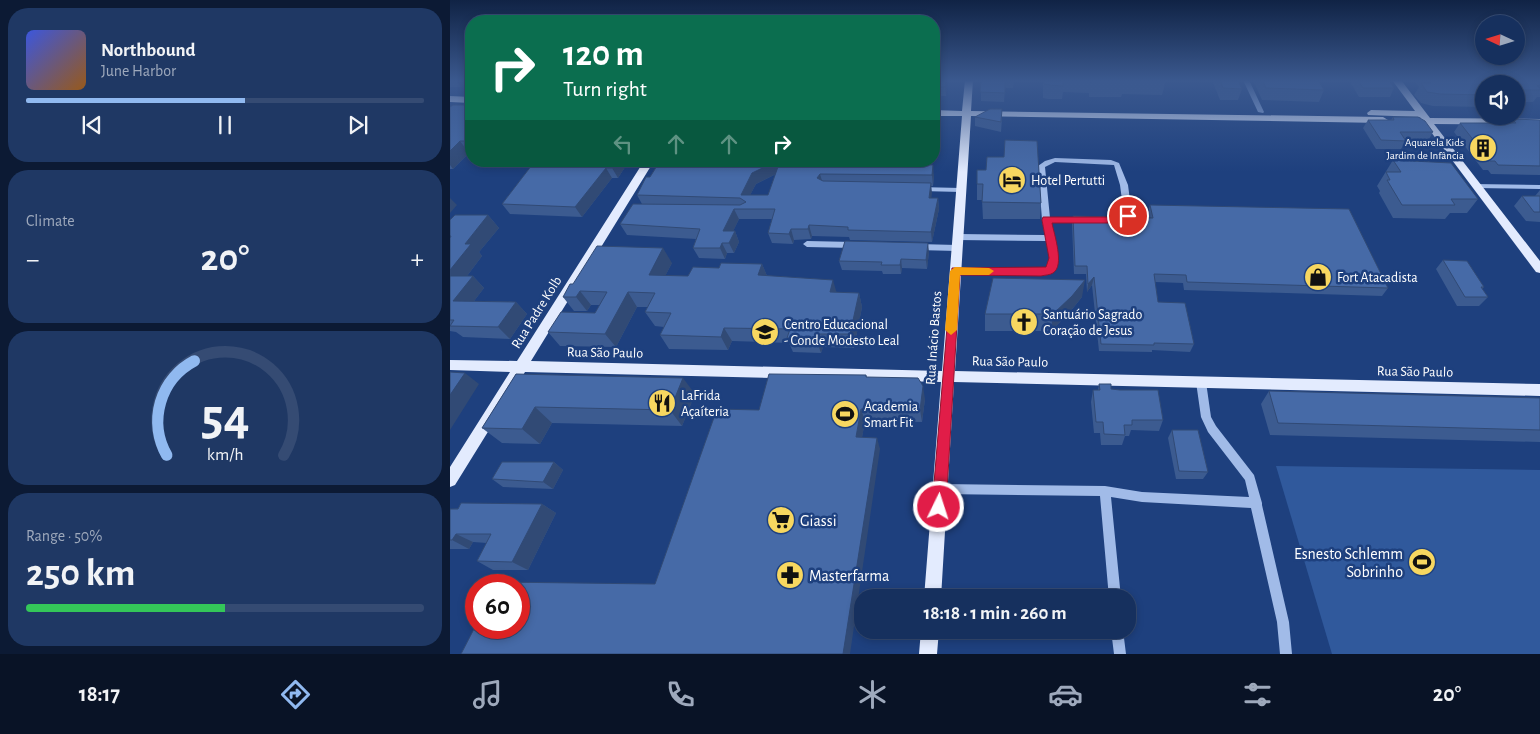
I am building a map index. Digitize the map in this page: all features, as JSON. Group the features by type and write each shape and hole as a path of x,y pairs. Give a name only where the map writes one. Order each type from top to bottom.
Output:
{"main road":[{"path":"940,112 960,111"},
{"name":"Rua Inácio Bastos","path":"933,589 966,111"},
{"path":"996,111 1424,118 1475,115"},
{"path":"1043,111 1261,112 1540,122"},
{"path":"1418,111 1540,269"},
{"path":"1525,116 1540,116"},
{"name":"Rua Padre Kolb","path":"450,480 521,366 623,210 646,167"},
{"name":"Rua São Paulo","path":"450,365 1540,390"},
{"path":"928,654 929,639"}],"street":[{"path":"955,271 1041,272 1050,270 1054,258 1046,220 1041,166 1044,163 1055,160 1111,162 1117,164 1124,185 1128,216 1122,220 1107,220"},
{"path":"1476,186 1540,187"},
{"path":"913,189 961,190"},
{"path":"1046,220 1091,220"},
{"path":"907,247 957,242 1050,238"},
{"path":"807,244 867,246"},
{"path":"1201,382 1206,418 1250,478 1283,622 1286,654"},
{"path":"940,489 1105,491 1142,496 1257,503"},
{"path":"1105,491 1114,589"},
{"path":"1118,639 1120,654"}],"shaded area":[{"name":"Esnesto Schlemm Sobrinho","path":"1276,466 1540,470 1540,654 1332,654"}],"building":[{"path":"450,111 465,111 465,141 460,141 450,151"},
{"path":"987,111 1002,111 1001,122 975,117"},
{"path":"1393,117 1418,117 1425,121 1433,132 1400,132 1406,141 1381,140 1368,120 1394,120"},
{"path":"1525,119 1540,120 1540,166 1498,165 1495,161 1490,161 1460,123 1475,123 1475,125 1525,125"},
{"path":"1005,140 1037,141 1041,203 982,202 983,184 977,184 977,170 986,170 987,157 1004,157"},
{"path":"1393,160 1451,163 1478,199 1451,199 1455,205 1402,205 1387,180 1390,180 1386,172 1401,172"},
{"path":"530,167 613,167 606,168 575,207 502,204"},
{"path":"656,167 764,167 752,173 741,195 768,195 778,167 933,167 932,175 820,174 817,178 823,181 931,183 929,198 938,198 931,232 848,230 848,227 809,225 808,229 791,229 789,234 768,233 775,209 734,209 723,231 735,231 729,243 722,243 720,248 693,248 700,229 620,224 633,204 740,205 746,202 740,198 637,195 646,177 650,177"},
{"path":"1522,196 1540,196 1540,212 1534,212"},
{"path":"1150,205 1349,209 1388,288 1187,282 1186,275 1154,274 1158,302 1185,303 1194,344 1101,344 1094,277 1088,284 1087,266 1075,266 1073,216 1153,218"},
{"path":"455,215 488,215 465,244 471,244 450,270 450,220"},
{"path":"845,241 928,243 926,260 901,259 900,265 881,265 882,262 839,261"},
{"path":"597,246 663,248 649,275 688,276 693,267 719,268 721,263 762,264 758,275 833,280 830,292 859,293 850,334 818,334 816,339 787,338 790,329 724,328 721,337 660,335 671,313 645,312 655,293 628,292 605,334 548,332 561,312 595,313 607,292 580,291 576,297 563,297"},
{"path":"1443,260 1467,261 1484,287 1481,287 1488,297 1465,297"},
{"path":"450,276 473,276 453,301 516,302 498,327 450,326 454,320 450,320"},
{"path":"993,278 1085,280 1053,314 985,314"},
{"path":"450,372 465,373 450,395"},
{"path":"516,374 683,378 670,410 535,407 522,429 482,428"},
{"name":"Giassi","path":"769,374 866,375 866,377 918,378 923,386 920,410 861,409 856,437 877,438 843,654 461,654 469,639 530,639 530,582 655,584 717,409 759,410"},
{"path":"1099,384 1111,384 1111,389 1120,390 1158,390 1163,420 1132,420 1132,425 1124,425 1125,435 1104,434 1103,422 1096,422 1093,390 1100,390"},
{"path":"1269,391 1540,398 1540,430 1278,423"},
{"path":"1172,430 1198,430 1208,472 1179,471"},
{"path":"502,462 554,462 543,482 492,479"},
{"path":"461,503 542,504 512,562 477,561 491,534 456,534 450,540 450,509 458,509"}],"slow traffic":[{"path":"951,330 955,271 989,271"}],"place":[{"name":"Aquarela Kids Jardim de Infância","path":"1483,148"},
{"name":"Hotel Pertutti","path":"1012,180"},
{"name":"Fort Atacadista","path":"1318,277"},
{"name":"Santuário Sagrado Coração de Jesus","path":"1024,322"},
{"name":"Centro Educacional - Conde Modesto Leal","path":"765,332"},
{"name":"LaFrida Açaíteria","path":"662,403"},
{"name":"Academia Smart Fit","path":"845,414"},
{"name":"Giassi","path":"781,520"},
{"name":"Esnesto Schlemm Sobrinho","path":"1422,562"},
{"name":"Masterfarma","path":"790,575"}],"route":[{"path":"939,507 955,271 1041,272 1050,270 1054,258 1046,220 1122,220 1128,216"}]}
